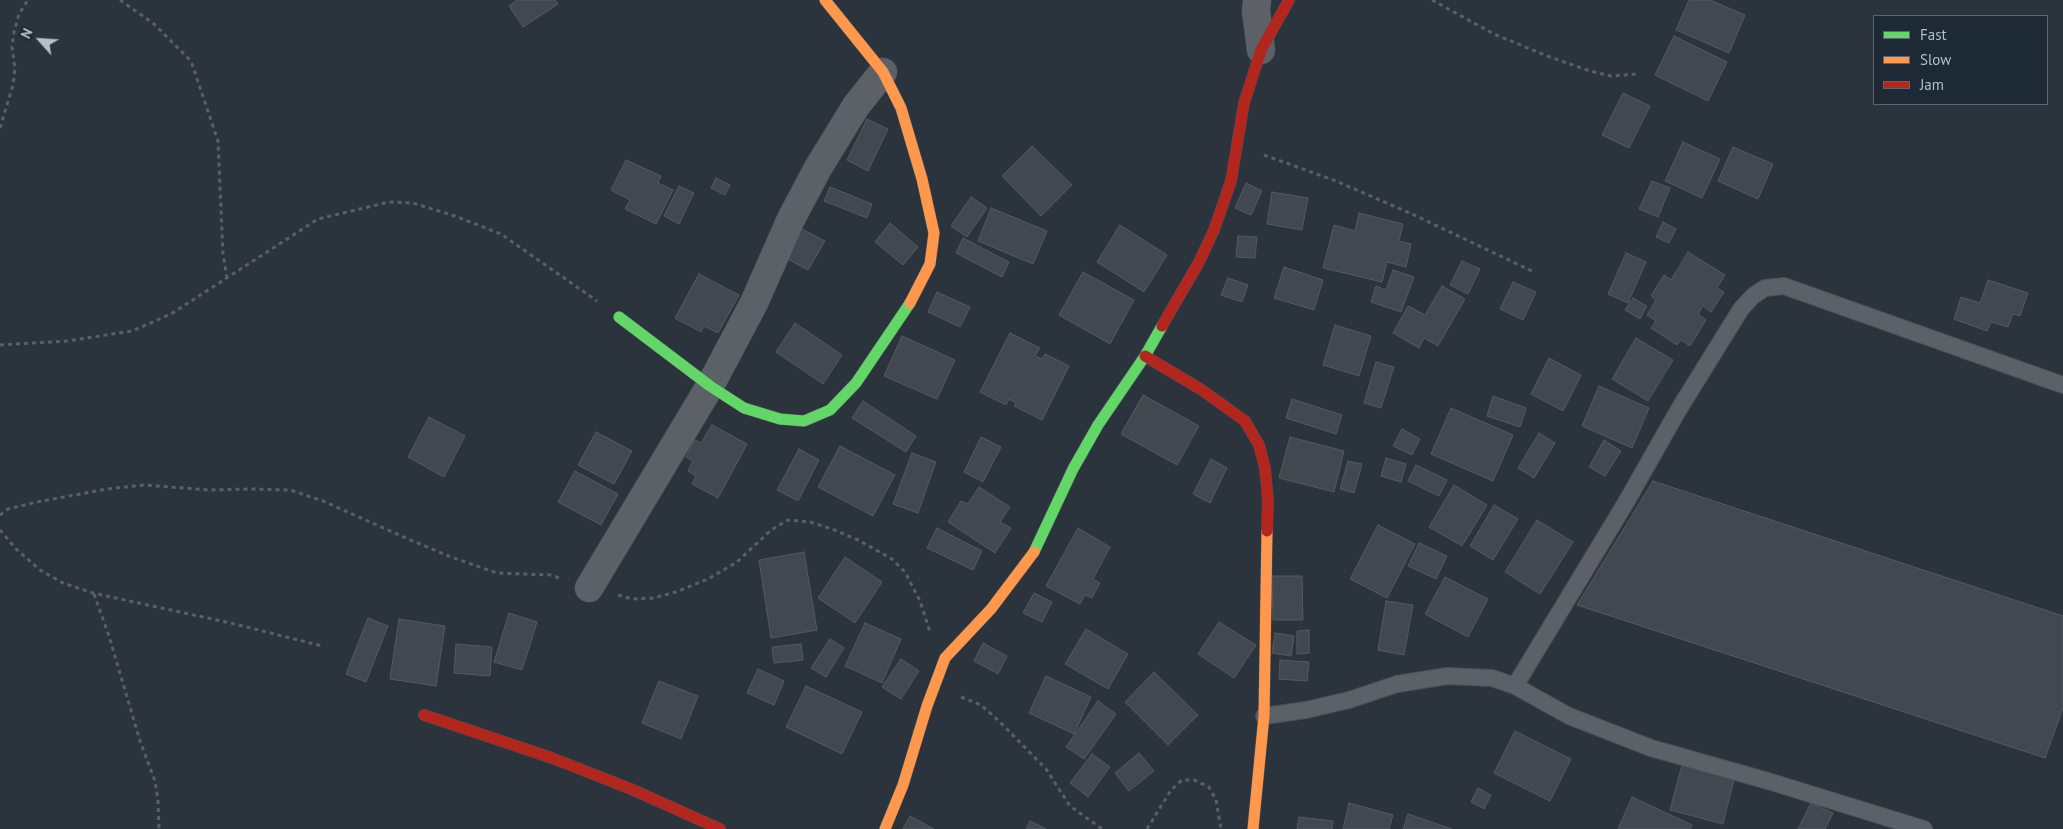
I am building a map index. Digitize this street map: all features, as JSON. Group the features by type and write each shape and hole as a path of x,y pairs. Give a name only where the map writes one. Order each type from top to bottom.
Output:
{"street":[{"path":"619,317 710,386 744,408 780,419 804,421 830,410 856,382 914,297 930,264 934,233 922,179 901,108 883,72 825,0"},
{"path":"1258,0 1256,11 1261,50"},
{"path":"885,829 903,785 945,658 992,609 1038,547 1073,469 1098,425 1145,356 1199,262 1214,230 1231,181 1244,103 1261,50 1289,0"},
{"path":"588,588 710,386 754,302 791,219 818,168 856,106 883,72"},
{"path":"1145,356 1227,407 1245,421 1259,445 1265,468 1268,501 1264,716 1253,829"},
{"path":"424,715 596,775 720,829"}],"lane":[{"path":"1515,686 1741,309 1753,296 1765,288 1784,286 2063,385"},
{"path":"1264,716 1306,710 1348,700 1397,684 1447,676 1492,678 1515,686 1569,716 1651,748 1768,781 1924,829"}],"path":[{"path":"0,128 13,85 15,69 12,47 14,32 19,14 28,0"},
{"path":"120,0 154,24 191,62 218,142 223,254 227,278"},
{"path":"1432,0 1494,34 1547,56 1611,76 1637,74"},
{"path":"1238,144 1278,162 1336,181 1412,214 1534,272"},
{"path":"0,345 67,341 132,331 171,314 318,220 389,202 413,203 455,216 500,234 619,317"},
{"path":"0,340 6,344"},
{"path":"0,515 8,509 37,502 107,489 144,485 208,490 251,488 290,490 323,501 451,557 497,573 551,575 588,588 632,599 653,598 676,592 708,579 737,562 771,530 788,520 810,522 832,528 858,540 892,559 905,572 920,602 930,632 945,658"},
{"path":"0,530 16,549 40,570 93,594 243,626 322,646"},
{"path":"93,594 109,636 140,741 155,781 159,829"},
{"path":"935,686 981,705 1046,769 1070,806 1102,829"},
{"path":"1147,829 1171,790 1182,780 1194,780 1209,787 1216,800 1221,829"}],"building":[{"path":"517,0 555,0 558,4 523,27 509,6"},
{"path":"1689,0 1710,0 1745,15 1729,53 1676,30"},
{"path":"1674,36 1727,62 1708,101 1655,75"},
{"path":"1623,93 1650,106 1629,148 1602,135"},
{"path":"867,119 888,129 868,171 847,160"},
{"path":"1683,142 1720,159 1702,198 1665,181"},
{"path":"1032,146 1072,185 1041,216 1002,176"},
{"path":"1733,147 1773,164 1758,199 1718,181"},
{"path":"626,160 661,176 658,183 673,190 656,224 625,209 630,200 611,190"},
{"path":"716,178 730,185 725,195 711,188"},
{"path":"1652,181 1670,188 1658,217 1639,209"},
{"path":"1246,183 1262,191 1251,215 1235,208"},
{"path":"679,186 694,193 679,224 664,216"},
{"path":"830,187 872,204 867,218 824,201"},
{"path":"1272,192 1308,198 1302,230 1267,224"},
{"path":"971,197 987,208 967,237 951,226"},
{"path":"991,208 1047,231 1033,264 978,241"},
{"path":"1359,213 1403,224 1399,241 1411,244 1406,267 1387,262 1382,282 1323,268 1334,225 1355,231"},
{"path":"1663,222 1676,229 1669,243 1656,237"},
{"path":"890,223 918,247 903,265 875,242"},
{"path":"1120,225 1167,255 1144,292 1097,262"},
{"path":"800,228 825,241 808,270 784,257"},
{"path":"1238,236 1257,237 1255,258 1236,257"},
{"path":"963,238 1009,262 1002,277 956,253"},
{"path":"1688,252 1725,275 1717,288 1724,292 1711,312 1703,306 1698,314 1706,320 1690,346 1681,340 1677,345 1651,328 1656,321 1647,315 1656,300 1651,296 1664,275 1671,280"},
{"path":"1626,253 1646,262 1628,303 1608,294"},
{"path":"1462,261 1480,269 1468,294 1450,285"},
{"path":"1284,267 1323,280 1314,310 1274,298"},
{"path":"1393,270 1414,277 1401,312 1371,302 1376,286 1386,290"},
{"path":"1083,272 1134,300 1110,344 1059,315"},
{"path":"699,274 739,295 718,333 704,326 701,332 675,318"},
{"path":"1228,278 1248,285 1242,302 1221,295"},
{"path":"1988,280 2028,293 2020,316 2013,314 2008,327 1991,322 1987,331 1954,319 1961,297 1980,303"},
{"path":"1513,282 1536,292 1523,320 1500,309"},
{"path":"1442,286 1465,299 1438,346 1424,338 1419,348 1393,333 1408,306 1425,315"},
{"path":"937,292 970,307 960,327 928,312"},
{"path":"1633,298 1647,306 1640,319 1625,310"},
{"path":"795,323 842,355 823,384 776,352"},
{"path":"1335,325 1371,336 1359,376 1323,365"},
{"path":"1010,333 1040,348 1035,356 1042,359 1045,354 1069,366 1042,420 1014,406 1016,403 1009,399 1006,405 980,392"},
{"path":"902,336 955,360 937,399 884,376"},
{"path":"1636,338 1673,360 1648,401 1612,379"},
{"path":"1549,358 1581,375 1563,411 1531,394"},
{"path":"1376,362 1394,367 1381,408 1364,403"},
{"path":"1599,386 1649,408 1632,448 1582,426"},
{"path":"1143,395 1199,426 1177,465 1121,434"},
{"path":"1493,396 1526,408 1520,427 1487,416"},
{"path":"1292,399 1342,415 1336,434 1286,418"},
{"path":"863,401 916,436 906,452 852,418"},
{"path":"1451,408 1513,435 1493,481 1431,454"},
{"path":"429,417 465,436 444,477 408,457"},
{"path":"712,425 747,444 718,498 692,484 696,476 688,471 693,461 686,457 695,440 701,443"},
{"path":"1402,429 1420,439 1412,455 1393,446"},
{"path":"596,432 632,451 614,484 578,465"},
{"path":"1539,433 1555,443 1534,478 1518,468"},
{"path":"981,437 1001,447 983,482 964,472"},
{"path":"1290,437 1344,451 1334,492 1279,478"},
{"path":"1604,440 1621,451 1605,476 1589,467"},
{"path":"840,446 895,475 873,516 818,487"},
{"path":"799,449 819,460 798,501 777,490"},
{"path":"912,453 936,462 918,513 893,504"},
{"path":"1386,458 1406,464 1401,482 1381,476"},
{"path":"1211,459 1227,468 1210,503 1193,494"},
{"path":"1348,461 1362,464 1354,493 1340,489"},
{"path":"1416,465 1447,480 1439,496 1408,481"},
{"path":"575,471 618,494 601,525 558,502"},
{"path":"1653,481 2063,616 2063,708 2045,758 1577,605"},
{"path":"1454,485 1487,505 1462,546 1429,527"},
{"path":"979,487 1010,507 1000,522 1011,528 995,553 948,522 961,501 968,504"},
{"path":"1494,505 1518,519 1493,560 1470,546"},
{"path":"1537,520 1573,542 1540,594 1505,572"},
{"path":"1378,525 1415,544 1387,598 1350,579"},
{"path":"937,528 982,551 973,570 927,548"},
{"path":"1078,528 1110,547 1093,579 1100,583 1092,598 1085,595 1080,604 1046,586"},
{"path":"1419,543 1447,556 1436,579 1408,566"},
{"path":"804,552 817,630 771,638 759,560"},
{"path":"845,557 882,582 855,623 818,598"},
{"path":"1272,576 1302,576 1303,620 1273,620"},
{"path":"1445,577 1488,599 1468,637 1425,614"},
{"path":"1034,593 1052,602 1042,622 1023,613"},
{"path":"1386,601 1413,605 1404,655 1378,650"},
{"path":"509,613 537,622 522,670 494,662"},
{"path":"368,618 388,626 366,682 346,674"},
{"path":"399,619 445,626 436,686 390,679"},
{"path":"1219,622 1256,645 1234,678 1198,654"},
{"path":"865,623 901,639 882,683 845,666"},
{"path":"1086,629 1128,654 1108,689 1065,664"},
{"path":"1309,630 1309,653 1297,654 1297,631"},
{"path":"1275,633 1294,636 1291,656 1272,653"},
{"path":"830,639 844,648 826,677 811,668"},
{"path":"983,643 1007,656 998,674 974,661"},
{"path":"456,644 492,647 490,676 454,673"},
{"path":"801,644 803,660 774,663 772,647"},
{"path":"901,659 919,671 901,699 882,687"},
{"path":"1280,660 1309,662 1307,681 1279,679"},
{"path":"758,669 784,681 774,705 747,693"},
{"path":"1154,672 1198,715 1168,745 1125,702"},
{"path":"1046,676 1091,697 1074,734 1029,713"},
{"path":"659,681 698,696 681,739 642,723"},
{"path":"806,686 862,712 842,754 786,727"},
{"path":"1098,701 1116,714 1084,759 1066,747"},
{"path":"1515,731 1571,759 1550,801 1494,773"},
{"path":"1139,753 1154,771 1129,791 1115,773"},
{"path":"1092,754 1110,767 1088,797 1070,783"},
{"path":"1682,765 1734,779 1723,824 1670,810"},
{"path":"1478,788 1491,795 1484,809 1471,802"},
{"path":"1632,797 1692,825 1690,829 1618,829"},
{"path":"1349,803 1393,815 1389,829 1343,829"},
{"path":"1811,803 1833,813 1825,829 1798,829"},
{"path":"1408,814 1452,829 1403,829"},
{"path":"910,816 934,829 903,829"},
{"path":"1299,817 1333,821 1332,829 1297,829"},
{"path":"1030,821 1046,829 1026,829"}],"traffic: fast":[{"path":"619,317 710,386 744,408 780,419 804,421 830,410 856,383 910,303"},
{"path":"1034,552 1073,469 1098,425 1145,356 1162,326"}],"traffic: slow":[{"path":"825,0 883,72 901,108 922,179 934,233 930,264 910,303"},
{"path":"1253,829 1264,716 1267,531"},
{"path":"885,829 903,785 927,706 945,658 991,609 1034,552"}],"traffic: jam":[{"path":"1162,326 1199,262 1214,230 1231,181 1244,103 1261,50 1289,0"},
{"path":"1145,356 1202,390 1245,421 1259,445 1265,468 1268,501 1267,531"},
{"path":"424,715 552,758 631,789 720,829"}]}
